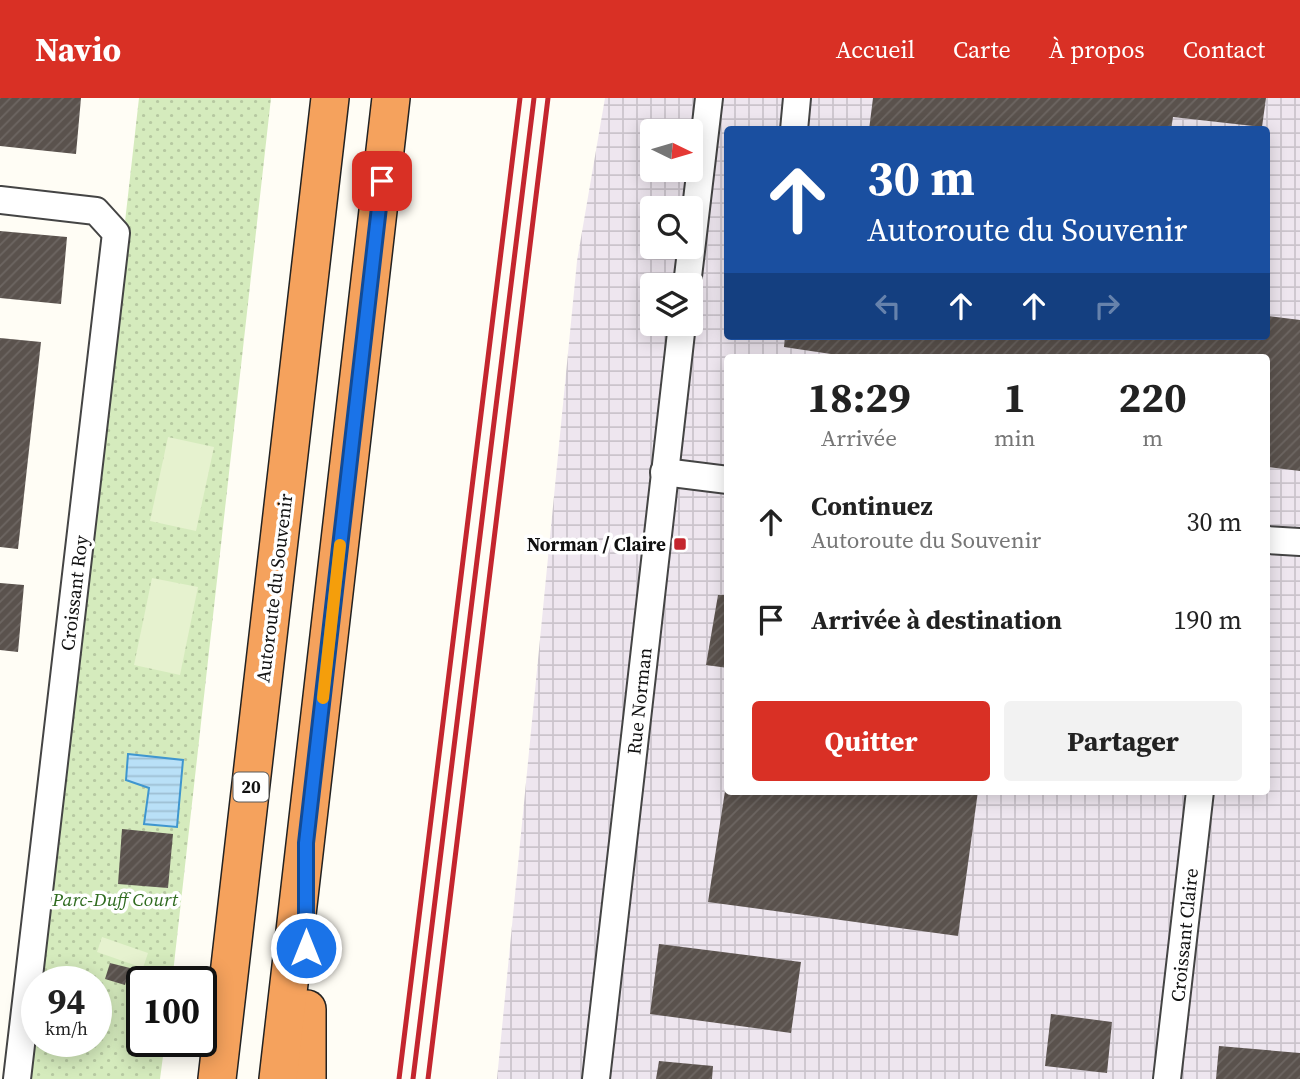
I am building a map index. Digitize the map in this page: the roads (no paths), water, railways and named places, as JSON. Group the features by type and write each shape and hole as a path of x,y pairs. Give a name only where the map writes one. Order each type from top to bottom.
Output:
{"highway":[{"name":"Autoroute du Souvenir","path":"217,1079 330,98"},
{"path":"278,1079 391,98"},
{"path":"306,843 307,1079"}],"street":[{"path":"689,273 716,139 709,98"},
{"path":"794,126 797,98"},
{"name":"Croissant Roy","path":"0,200 96,211 116,233 17,1079"},
{"name":"Rue Norman","path":"596,1079 681,336"},
{"path":"664,472 724,480"},
{"path":"1270,540 1300,542"},
{"name":"Croissant Claire","path":"1167,1079 1200,795"}],"water":[{"path":"128,754 183,760 177,827 144,824 149,788 126,780"}],"railway":[{"path":"399,1079 520,98"},
{"path":"413,1079 534,98"},
{"path":"428,1079 548,98"}],"place":[{"name":"Norman / Claire","path":"680,544"}],"park label":[{"name":"Parc-Duff Court","path":"115,899"}]}
